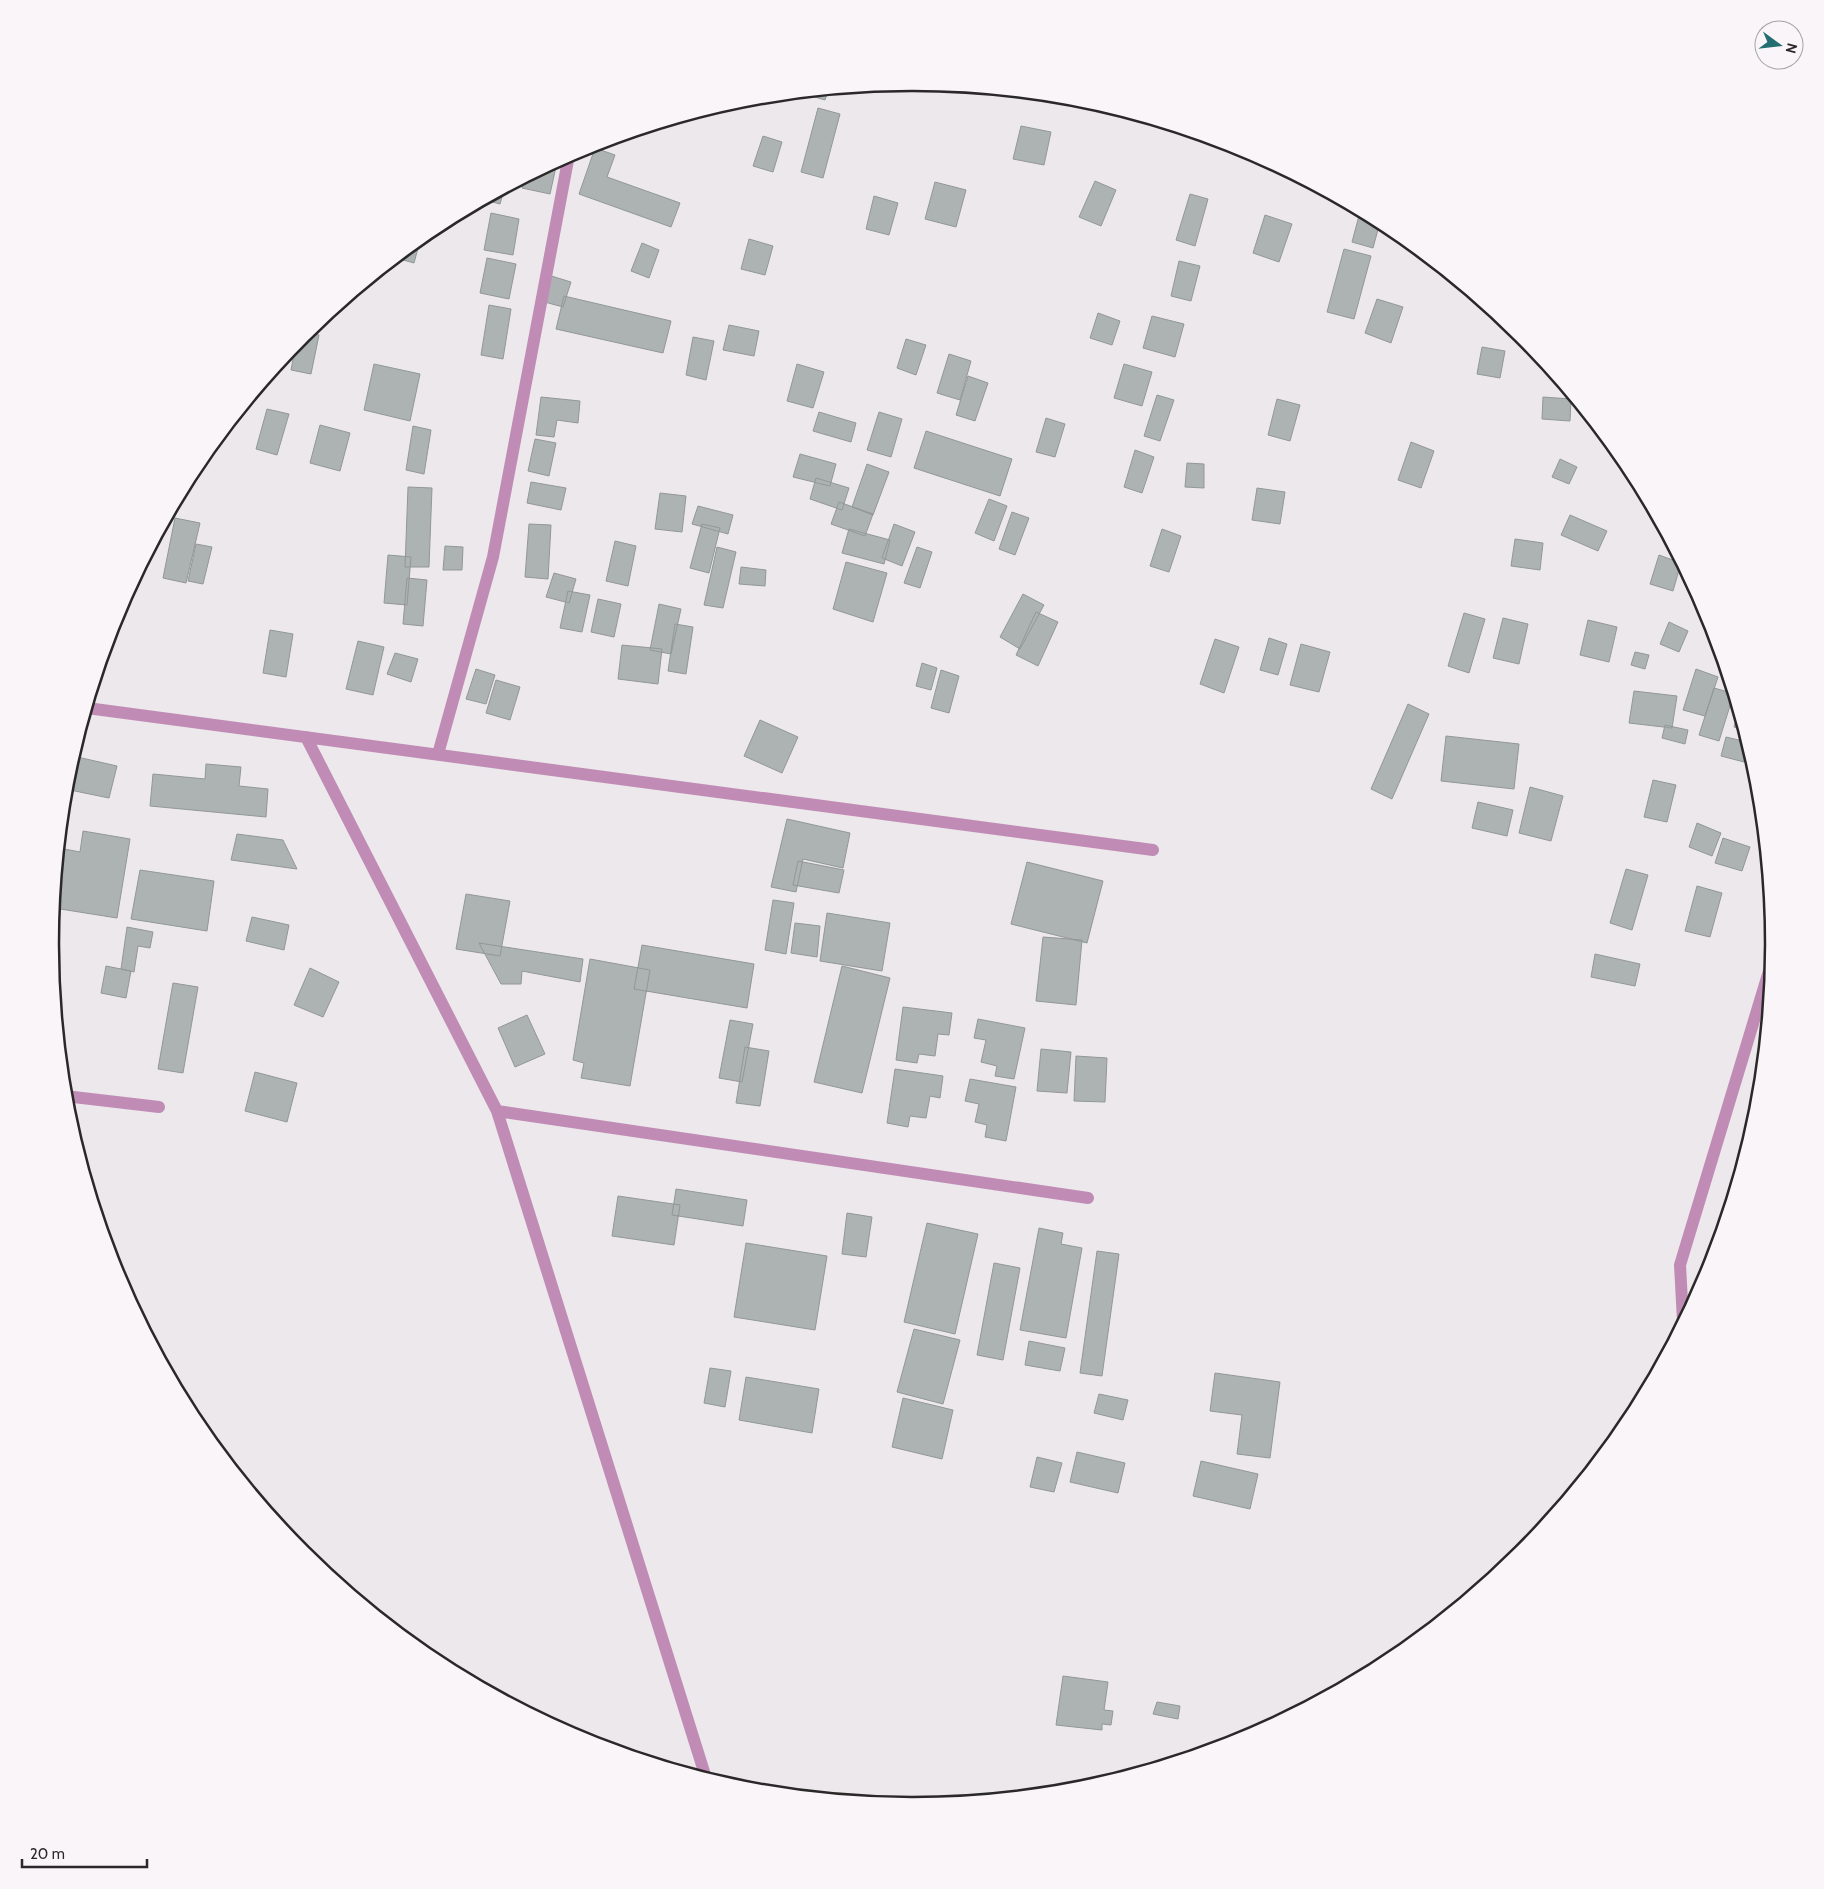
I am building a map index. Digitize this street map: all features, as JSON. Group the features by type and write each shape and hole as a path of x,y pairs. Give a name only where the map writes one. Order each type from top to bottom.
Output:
{"street":[{"path":"438,754 493,557 567,164"},
{"path":"93,709 1153,850"},
{"path":"306,737 496,1111 704,1772"},
{"path":"1682,1310 1680,1265 1763,990"},
{"path":"73,1097 160,1107"},
{"path":"496,1111 1088,1198"}],"building":[{"path":"826,96 825,100 816,97"},
{"path":"818,108 840,114 823,178 801,172"},
{"path":"1021,126 1051,132 1044,165 1013,159"},
{"path":"763,136 782,142 773,172 753,166"},
{"path":"601,150 615,155 607,177 680,203 671,227 579,194 593,153"},
{"path":"555,170 550,194 522,188 522,186"},
{"path":"1095,181 1116,190 1101,226 1079,217"},
{"path":"935,182 966,190 956,227 925,219"},
{"path":"1190,194 1208,199 1195,246 1176,240"},
{"path":"874,196 898,203 889,235 866,229"},
{"path":"502,197 500,204 492,202"},
{"path":"491,213 519,219 513,255 484,250"},
{"path":"1265,215 1292,224 1279,262 1253,253"},
{"path":"1358,218 1378,230 1373,248 1352,242"},
{"path":"749,239 773,246 765,275 741,269"},
{"path":"642,243 659,250 649,278 631,271"},
{"path":"1344,249 1371,256 1354,319 1327,312"},
{"path":"417,250 414,263 404,260"},
{"path":"487,258 516,264 509,299 480,293"},
{"path":"1179,261 1200,266 1191,301 1171,296"},
{"path":"548,275 571,282 563,307 541,301"},
{"path":"564,296 671,321 663,353 556,329"},
{"path":"1377,299 1403,307 1391,343 1365,333"},
{"path":"489,305 511,309 503,359 481,355"},
{"path":"1098,313 1120,321 1112,345 1090,338"},
{"path":"1152,316 1184,324 1175,357 1143,348"},
{"path":"729,325 759,331 754,356 723,350"},
{"path":"316,334 319,335 311,374 291,370 293,357"},
{"path":"693,337 714,341 706,380 686,375"},
{"path":"906,339 926,345 916,375 897,368"},
{"path":"1482,347 1505,351 1500,378 1477,374"},
{"path":"949,354 971,361 960,400 937,393"},
{"path":"374,364 420,374 410,421 364,410"},
{"path":"797,364 824,372 813,408 787,401"},
{"path":"1124,364 1152,372 1142,406 1114,398"},
{"path":"968,376 988,383 975,421 956,415"},
{"path":"1157,395 1174,400 1160,441 1144,436"},
{"path":"541,397 580,401 578,423 557,420 554,437 536,435"},
{"path":"1543,397 1568,399 1571,403 1570,421 1542,419"},
{"path":"1277,399 1300,405 1290,441 1268,435"},
{"path":"267,409 289,414 277,455 256,449"},
{"path":"819,412 856,423 851,442 813,431"},
{"path":"879,412 902,419 891,457 867,450"},
{"path":"1046,418 1065,424 1055,457 1036,452"},
{"path":"320,425 350,433 340,471 310,463"},
{"path":"413,426 431,430 424,474 406,470"},
{"path":"926,431 1012,459 1000,496 914,468"},
{"path":"535,439 556,443 549,476 528,471"},
{"path":"1411,442 1434,451 1421,488 1398,480"},
{"path":"1135,450 1154,457 1142,493 1124,487"},
{"path":"800,454 836,464 830,486 793,477"},
{"path":"1560,459 1577,467 1569,484 1552,477"},
{"path":"1187,463 1204,464 1204,488 1185,487"},
{"path":"867,464 889,472 873,515 852,507"},
{"path":"816,478 849,488 842,510 810,499"},
{"path":"531,482 566,488 561,510 527,503"},
{"path":"408,487 432,488 429,567 405,567"},
{"path":"1257,488 1285,492 1280,524 1252,520"},
{"path":"660,493 686,496 682,532 655,529"},
{"path":"989,499 1007,506 994,541 975,533"},
{"path":"839,502 873,514 865,536 831,524"},
{"path":"698,506 733,515 728,534 692,524"},
{"path":"1012,512 1029,518 1015,555 999,549"},
{"path":"1570,515 1607,531 1598,551 1561,535"},
{"path":"175,518 200,523 186,583 163,578"},
{"path":"529,524 551,525 548,579 525,577"},
{"path":"702,524 720,528 709,573 690,568"},
{"path":"894,524 915,532 902,566 882,558"},
{"path":"849,529 890,540 884,564 842,553"},
{"path":"1162,529 1181,536 1169,572 1150,566"},
{"path":"1515,539 1543,543 1540,570 1511,566"},
{"path":"615,541 636,546 628,586 606,581"},
{"path":"196,544 212,547 203,584 188,581"},
{"path":"445,546 463,547 462,570 443,570"},
{"path":"717,547 736,552 723,608 704,605"},
{"path":"917,547 932,552 920,588 904,583"},
{"path":"388,555 411,557 407,605 384,603"},
{"path":"1659,555 1673,560 1679,571 1673,591 1650,584"},
{"path":"846,562 887,573 873,622 833,609"},
{"path":"741,567 766,570 765,586 739,584"},
{"path":"554,573 576,579 569,603 546,597"},
{"path":"407,578 427,580 423,626 403,624"},
{"path":"568,591 590,595 582,632 560,628"},
{"path":"1023,594 1044,605 1020,649 1000,637"},
{"path":"598,599 621,604 614,637 591,632"},
{"path":"659,604 681,609 671,654 650,650"},
{"path":"1036,612 1058,622 1038,666 1016,655"},
{"path":"1464,613 1485,619 1469,673 1448,666"},
{"path":"1503,618 1528,624 1519,664 1493,658"},
{"path":"1588,620 1617,627 1609,662 1580,655"},
{"path":"1669,622 1688,631 1679,652 1660,644"},
{"path":"675,624 693,627 686,674 668,671"},
{"path":"270,630 293,634 286,677 263,673"},
{"path":"1269,638 1287,644 1278,675 1260,670"},
{"path":"1215,639 1239,647 1224,693 1200,684"},
{"path":"358,641 384,647 373,695 346,689"},
{"path":"1301,644 1330,652 1319,692 1290,685"},
{"path":"622,645 662,649 658,684 618,679"},
{"path":"1635,652 1649,655 1645,669 1631,665"},
{"path":"395,653 418,659 411,682 387,674"},
{"path":"922,663 937,668 931,690 916,686"},
{"path":"476,669 495,675 486,704 466,699"},
{"path":"1696,669 1718,677 1705,716 1683,710"},
{"path":"941,670 959,676 949,713 931,708"},
{"path":"496,680 520,687 510,720 486,713"},
{"path":"1714,688 1726,691 1730,705 1719,741 1699,735"},
{"path":"1634,691 1677,696 1672,728 1629,723"},
{"path":"1408,704 1429,714 1392,799 1371,789"},
{"path":"760,720 798,737 782,773 744,756"},
{"path":"1665,725 1688,730 1685,744 1662,738"},
{"path":"1446,736 1519,744 1514,789 1441,781"},
{"path":"1726,737 1740,740 1744,762 1721,756"},
{"path":"80,758 117,766 109,798 73,791"},
{"path":"206,764 241,767 239,786 268,789 266,817 150,806 153,774 205,779"},
{"path":"1653,780 1676,785 1667,822 1644,817"},
{"path":"1530,787 1563,796 1551,841 1519,833"},
{"path":"1478,802 1513,810 1507,836 1472,828"},
{"path":"787,819 850,833 843,868 803,859 796,892 771,887"},
{"path":"1697,823 1721,833 1712,856 1689,847"},
{"path":"83,831 130,839 117,918 60,909 65,849 80,852"},
{"path":"237,834 283,840 297,869 231,860"},
{"path":"1723,838 1750,847 1742,871 1715,863"},
{"path":"798,861 844,870 839,893 793,885"},
{"path":"1027,862 1103,881 1087,943 1011,924"},
{"path":"1626,869 1648,875 1632,930 1610,923"},
{"path":"140,870 214,881 207,931 131,919"},
{"path":"1697,886 1722,893 1710,937 1685,931"},
{"path":"466,894 510,901 500,956 456,949"},
{"path":"773,900 794,903 786,954 765,950"},
{"path":"827,913 890,923 882,971 820,961"},
{"path":"252,917 289,925 284,950 246,941"},
{"path":"795,923 820,926 817,957 791,953"},
{"path":"127,927 153,932 150,948 138,946 134,972 121,969"},
{"path":"1043,937 1082,940 1076,1005 1036,1001"},
{"path":"479,943 583,959 580,982 522,971 521,984 501,984"},
{"path":"642,945 754,964 747,1008 634,989"},
{"path":"1595,954 1640,964 1635,986 1591,977"},
{"path":"590,959 650,970 630,1086 581,1078 584,1063 573,1060"},
{"path":"106,966 131,971 126,998 101,993"},
{"path":"842,966 890,978 862,1093 814,1082"},
{"path":"310,968 339,982 323,1017 294,1005"},
{"path":"173,983 198,987 183,1073 158,1069"},
{"path":"903,1007 952,1013 949,1035 938,1034 935,1056 919,1054 917,1063 896,1060"},
{"path":"527,1015 545,1054 515,1067 498,1028"},
{"path":"978,1019 1025,1028 1014,1079 995,1076 997,1066 981,1062 986,1040 974,1038"},
{"path":"730,1020 753,1024 742,1082 719,1078"},
{"path":"745,1047 769,1051 760,1106 736,1103"},
{"path":"1041,1049 1071,1052 1067,1093 1037,1091"},
{"path":"1076,1056 1107,1058 1105,1102 1074,1101"},
{"path":"895,1069 943,1076 940,1098 930,1096 926,1118 910,1116 908,1127 887,1123"},
{"path":"255,1072 297,1083 287,1122 245,1111"},
{"path":"970,1079 1016,1087 1006,1141 985,1137 987,1125 975,1122 979,1104 965,1101"},
{"path":"676,1189 747,1200 743,1226 672,1215"},
{"path":"618,1196 680,1205 674,1245 612,1236"},
{"path":"847,1213 872,1217 866,1257 842,1254"},
{"path":"927,1223 978,1234 955,1334 904,1322"},
{"path":"1039,1228 1063,1233 1061,1244 1082,1248 1066,1338 1020,1330"},
{"path":"746,1243 827,1256 815,1330 734,1317"},
{"path":"1097,1251 1119,1254 1102,1376 1080,1373"},
{"path":"994,1263 1020,1268 1003,1360 977,1355"},
{"path":"914,1329 960,1340 943,1404 897,1392"},
{"path":"1029,1341 1065,1348 1060,1371 1025,1365"},
{"path":"710,1368 731,1371 725,1407 704,1403"},
{"path":"1215,1373 1280,1382 1270,1458 1237,1454 1242,1415 1210,1411"},
{"path":"746,1377 819,1389 812,1433 739,1420"},
{"path":"1099,1394 1128,1400 1123,1420 1094,1413"},
{"path":"903,1398 953,1410 942,1459 892,1447"},
{"path":"1077,1452 1125,1463 1118,1493 1070,1482"},
{"path":"1037,1457 1062,1463 1054,1492 1030,1487"},
{"path":"1201,1461 1258,1474 1250,1509 1193,1496"},
{"path":"1063,1676 1108,1682 1104,1710 1113,1711 1111,1725 1102,1724 1102,1730 1056,1725"},
{"path":"1157,1702 1180,1706 1178,1719 1153,1714"}]}
